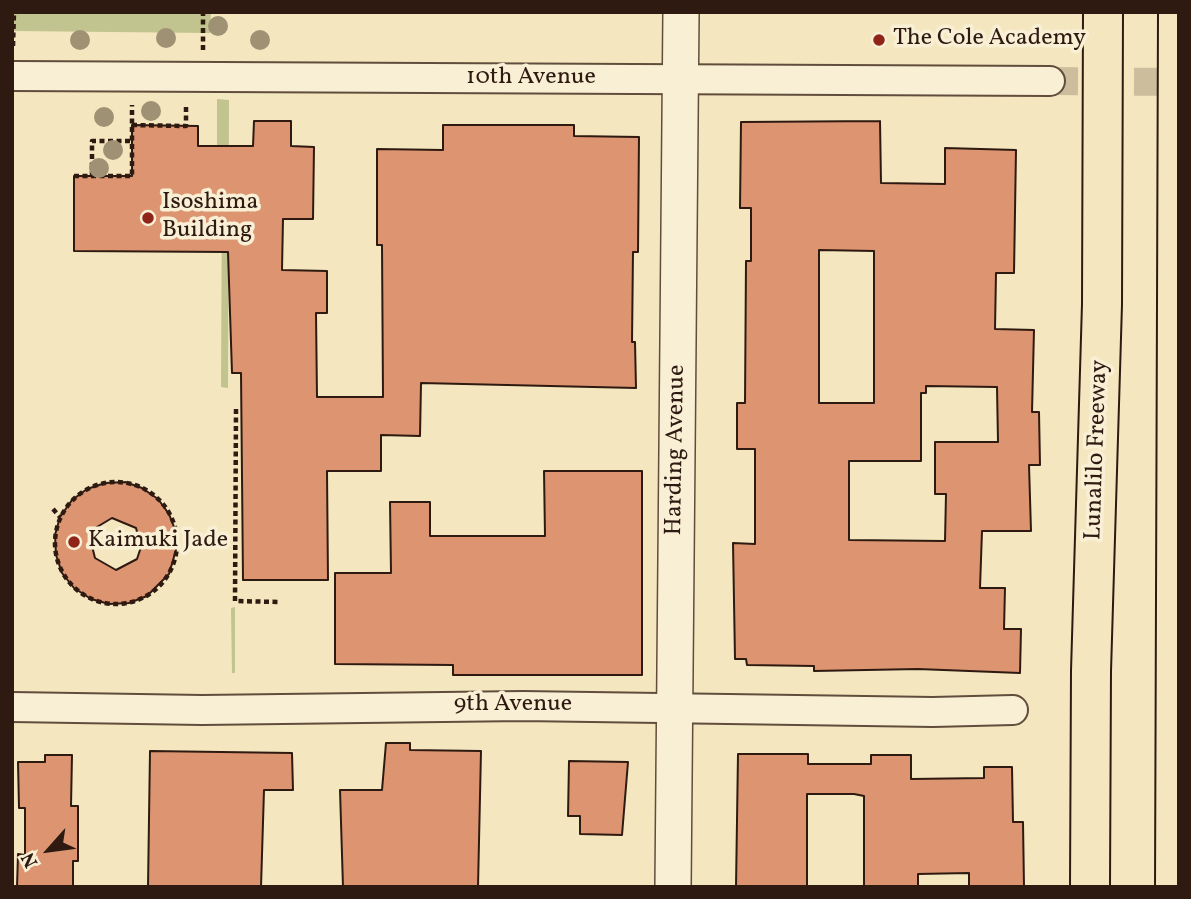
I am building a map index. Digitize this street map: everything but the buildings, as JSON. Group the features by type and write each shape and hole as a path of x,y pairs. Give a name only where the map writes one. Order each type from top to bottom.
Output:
{"highway":[{"path":"1079,12 1091,671"},
{"name":"Lunalilo Freeway","path":"1090,887 1091,671 1102,304 1103,12"},
{"path":"1175,887 1178,12"}],"street":[{"name":"Harding Avenue","path":"673,887 681,12"},
{"name":"10th Avenue","path":"12,76 1050,81"},
{"name":"9th Avenue","path":"12,707 202,710 675,708 933,712 1013,709"}],"path":[{"path":"13,53 15,12"},
{"path":"203,12 203,56"},
{"path":"74,176 132,176 132,99"},
{"path":"132,125 186,125 186,99"},
{"path":"92,176 92,141 132,141"},
{"path":"236,409 235,601 278,602"},
{"path":"125,482 142,488 158,499 173,523 176,551 172,569 147,596 129,603 109,604 90,599 74,588 62,573 56,555 55,535 61,517 72,500 87,489 106,483 125,482"},
{"path":"53,509 61,517"}],"green space":[{"path":"12,12 211,12 210,33 12,31"},
{"path":"217,99 229,100 228,388 221,387 222,185 217,185"},
{"path":"235,607 235,673 232,673 231,608"}],"tunnel":[{"path":"1050,81 1179,82"}],"place":[{"name":"The Cole Academy","path":"879,40"},
{"name":"Isoshima Building","path":"148,218"},
{"name":"Kaimuki Jade","path":"74,542"}]}
